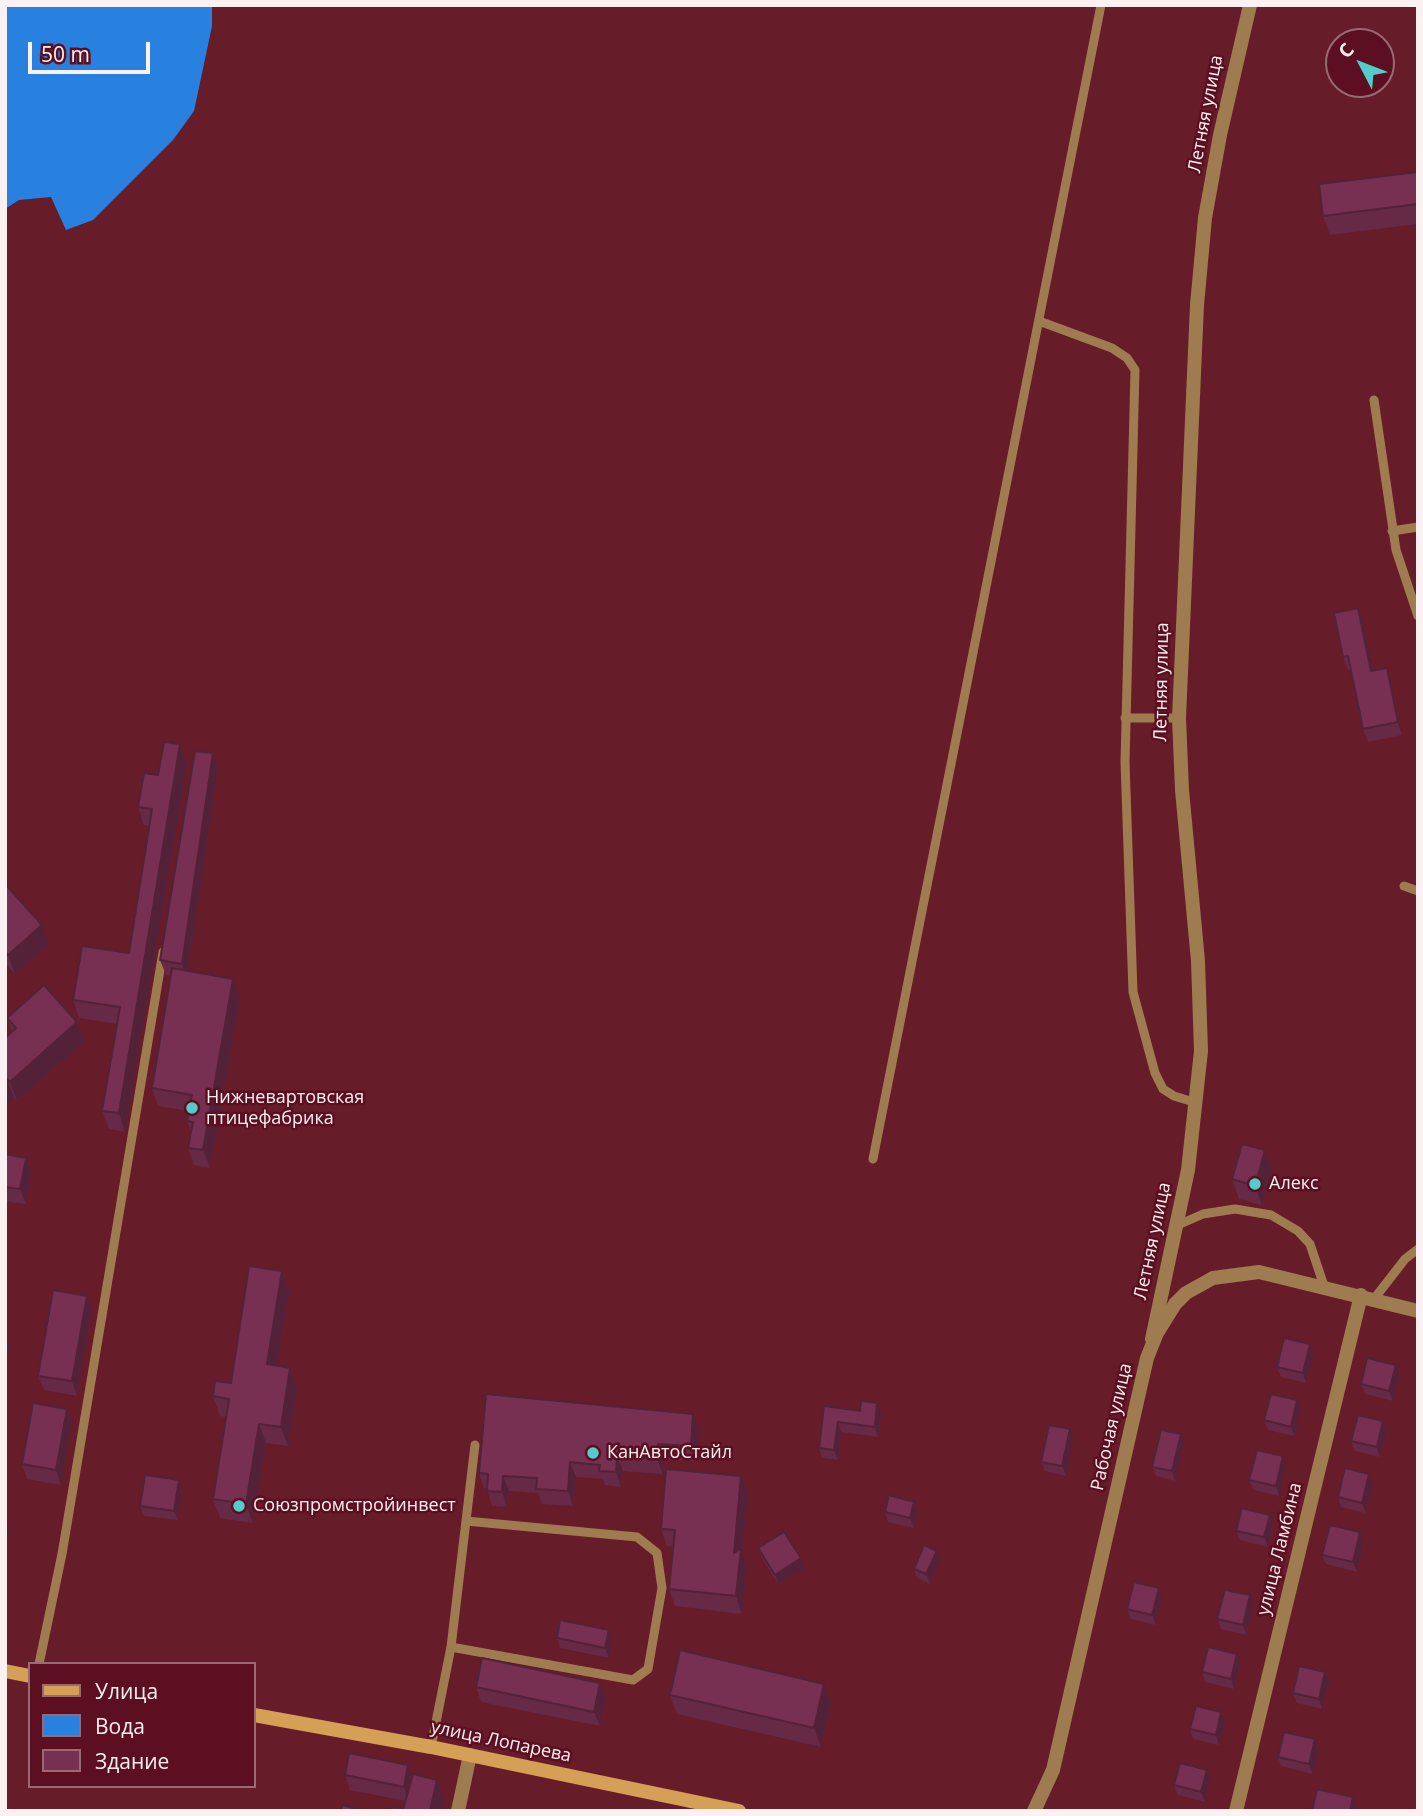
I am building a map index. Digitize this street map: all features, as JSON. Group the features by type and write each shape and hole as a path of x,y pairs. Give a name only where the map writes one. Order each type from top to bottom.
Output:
{"main road":[{"path":"5,1671 28,1675"},
{"name":"улица Лопарева","path":"256,1715 431,1747 739,1811"}],"street":[{"name":"Летняя улица","path":"1147,1358 1178,1225 1198,1104 1201,1051 1198,961 1182,790 1179,718 1189,419 1204,231 1220,135 1250,5"},
{"name":"Рабочая улица","path":"1034,1811 1053,1770 1147,1358 1157,1333 1175,1304 1186,1293 1213,1278 1259,1272 1418,1311"},
{"name":"улица Ламбина","path":"1237,1811 1368,1297"},
{"path":"458,1811 470,1755"}],"lane":[{"path":"873,1159 1101,5"},
{"path":"1039,321 1112,348 1127,358 1135,370 1125,718 1125,792 1133,992 1155,1073 1163,1088 1174,1096 1198,1104"},
{"path":"1374,400 1392,531 1403,577 1418,616"},
{"path":"1392,531 1418,527"},
{"path":"1125,718 1179,718"},
{"path":"1404,886 1418,891"},
{"path":"39,1662 62,1554 164,946"},
{"path":"1178,1225 1203,1214 1235,1209 1271,1215 1298,1231 1310,1244 1324,1286"},
{"path":"1368,1297 1418,1249"},
{"path":"431,1747 451,1647 475,1446"},
{"path":"451,1647 633,1680 648,1669 662,1588 657,1553 637,1537 466,1521"}],"water":[{"path":"5,5 212,5 212,26 194,111 173,140 93,220 66,230 51,197 19,200 5,209"}],"building":[{"path":"1418,172 1418,204 1323,216 1319,184"},
{"path":"1358,608 1371,671 1387,668 1398,722 1363,729 1348,656 1343,657 1334,613"},
{"path":"164,742 180,744 119,1113 102,1111 120,1007 73,1000 82,946 129,953 152,809 138,807 144,773 158,775"},
{"path":"195,751 213,753 182,964 160,960"},
{"path":"5,884 42,925 8,955 5,951"},
{"path":"172,968 233,979 203,1150 188,1148 193,1122 187,1121 192,1095 152,1088"},
{"path":"44,985 77,1022 10,1082 7,1079 5,1081 5,1038 16,1028 7,1018"},
{"path":"1242,1144 1265,1150 1255,1186 1232,1179"},
{"path":"5,1154 26,1158 20,1189 5,1187"},
{"path":"249,1266 282,1271 267,1364 290,1368 281,1427 259,1424 246,1504 213,1499 229,1399 213,1396 215,1381 231,1383"},
{"path":"53,1290 87,1296 72,1381 38,1376"},
{"path":"1284,1338 1310,1344 1303,1373 1277,1367"},
{"path":"1367,1358 1396,1365 1389,1391 1361,1384"},
{"path":"486,1394 693,1414 691,1446 658,1444 657,1459 617,1456 616,1472 599,1471 600,1465 570,1462 568,1491 536,1489 537,1478 503,1476 502,1492 487,1491 488,1474 479,1473"},
{"path":"1271,1394 1297,1400 1291,1427 1264,1420"},
{"path":"861,1401 877,1403 875,1427 838,1422 834,1450 819,1448 824,1406 860,1411"},
{"path":"33,1403 67,1409 56,1470 22,1464"},
{"path":"1358,1415 1383,1421 1377,1447 1351,1441"},
{"path":"1049,1425 1070,1429 1062,1466 1041,1462"},
{"path":"1161,1430 1181,1434 1172,1471 1152,1467"},
{"path":"1257,1450 1283,1456 1276,1486 1249,1480"},
{"path":"1345,1468 1369,1474 1362,1503 1338,1497"},
{"path":"666,1469 741,1476 734,1553 741,1549 736,1596 669,1589 675,1530 661,1529"},
{"path":"145,1475 179,1480 174,1511 140,1506"},
{"path":"889,1495 914,1502 910,1518 885,1512"},
{"path":"1242,1508 1270,1515 1264,1537 1236,1531"},
{"path":"1330,1525 1360,1532 1353,1562 1322,1555"},
{"path":"784,1532 801,1558 775,1575 758,1548"},
{"path":"924,1545 937,1551 926,1574 914,1569"},
{"path":"1134,1582 1159,1588 1152,1615 1127,1609"},
{"path":"1225,1590 1250,1595 1243,1625 1217,1619"},
{"path":"560,1620 609,1630 605,1648 557,1638"},
{"path":"1208,1647 1237,1654 1231,1679 1202,1672"},
{"path":"680,1650 824,1684 814,1728 670,1695"},
{"path":"482,1658 600,1683 594,1712 476,1687"},
{"path":"1299,1666 1325,1672 1319,1699 1293,1693"},
{"path":"1196,1706 1221,1712 1216,1735 1190,1729"},
{"path":"1284,1732 1315,1739 1309,1764 1278,1757"},
{"path":"349,1753 408,1765 404,1787 345,1775"},
{"path":"1180,1763 1207,1770 1201,1792 1174,1785"},
{"path":"413,1774 437,1780 430,1811 392,1811 393,1807 403,1810"},
{"path":"1317,1789 1353,1797 1350,1811 1312,1811"},
{"path":"343,1805 364,1811 341,1811"}],"place":[{"name":"Нижневартовская птицефабрика","path":"192,1108"},
{"name":"Алекс","path":"1255,1184"},
{"name":"КанАвтоСтайл","path":"593,1453"},
{"name":"Союзпромстройинвест","path":"239,1506"}]}
